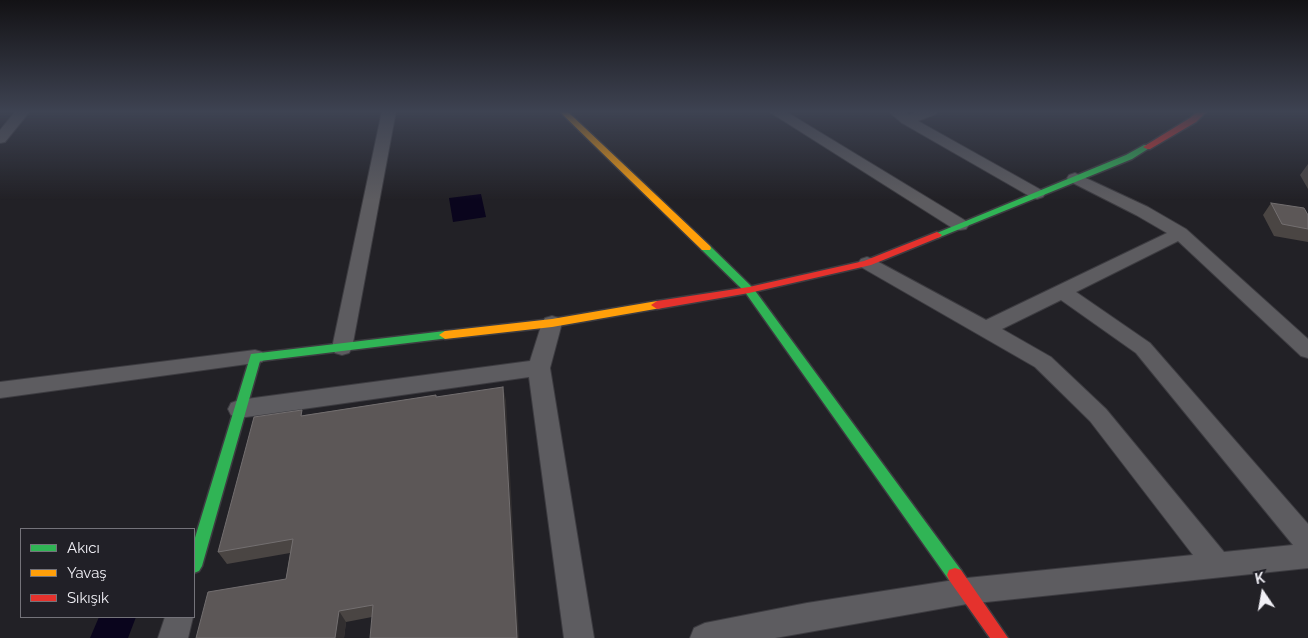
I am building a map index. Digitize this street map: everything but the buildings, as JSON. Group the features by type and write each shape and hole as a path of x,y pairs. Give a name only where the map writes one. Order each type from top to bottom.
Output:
{"street":[{"path":"342,348 383,141"},
{"path":"594,141 749,290 1000,638"},
{"path":"823,141 960,225"},
{"path":"943,141 1037,194"},
{"path":"0,390 255,358 552,324 749,290 867,264 1129,157 1157,141"},
{"path":"1075,178 1142,210 1180,233 1308,351"},
{"path":"986,328 1180,233"},
{"path":"867,264 986,328 1043,362 1098,415 1218,566"},
{"path":"1061,291 1143,348 1308,543"},
{"path":"552,324 539,368 579,638"},
{"path":"195,563 255,358"},
{"path":"239,409 539,368"},
{"path":"705,638 807,617 967,592 1308,556"},
{"path":"173,638 179,618"}],"shaded area":[{"path":"481,194 486,217 453,222 449,198"},
{"path":"99,618 136,618 128,638 90,638"}],"traffic: fast":[{"path":"937,235 1129,157 1147,147"},
{"path":"706,248 749,290 955,575"},
{"path":"195,563 255,357 445,335"}],"traffic: slow":[{"path":"594,141 706,248"},
{"path":"445,335 552,323 657,305"}],"traffic: jam":[{"path":"1147,147 1158,141"},
{"path":"657,305 749,290 867,263 937,235"},
{"path":"955,575 1000,638"}]}
